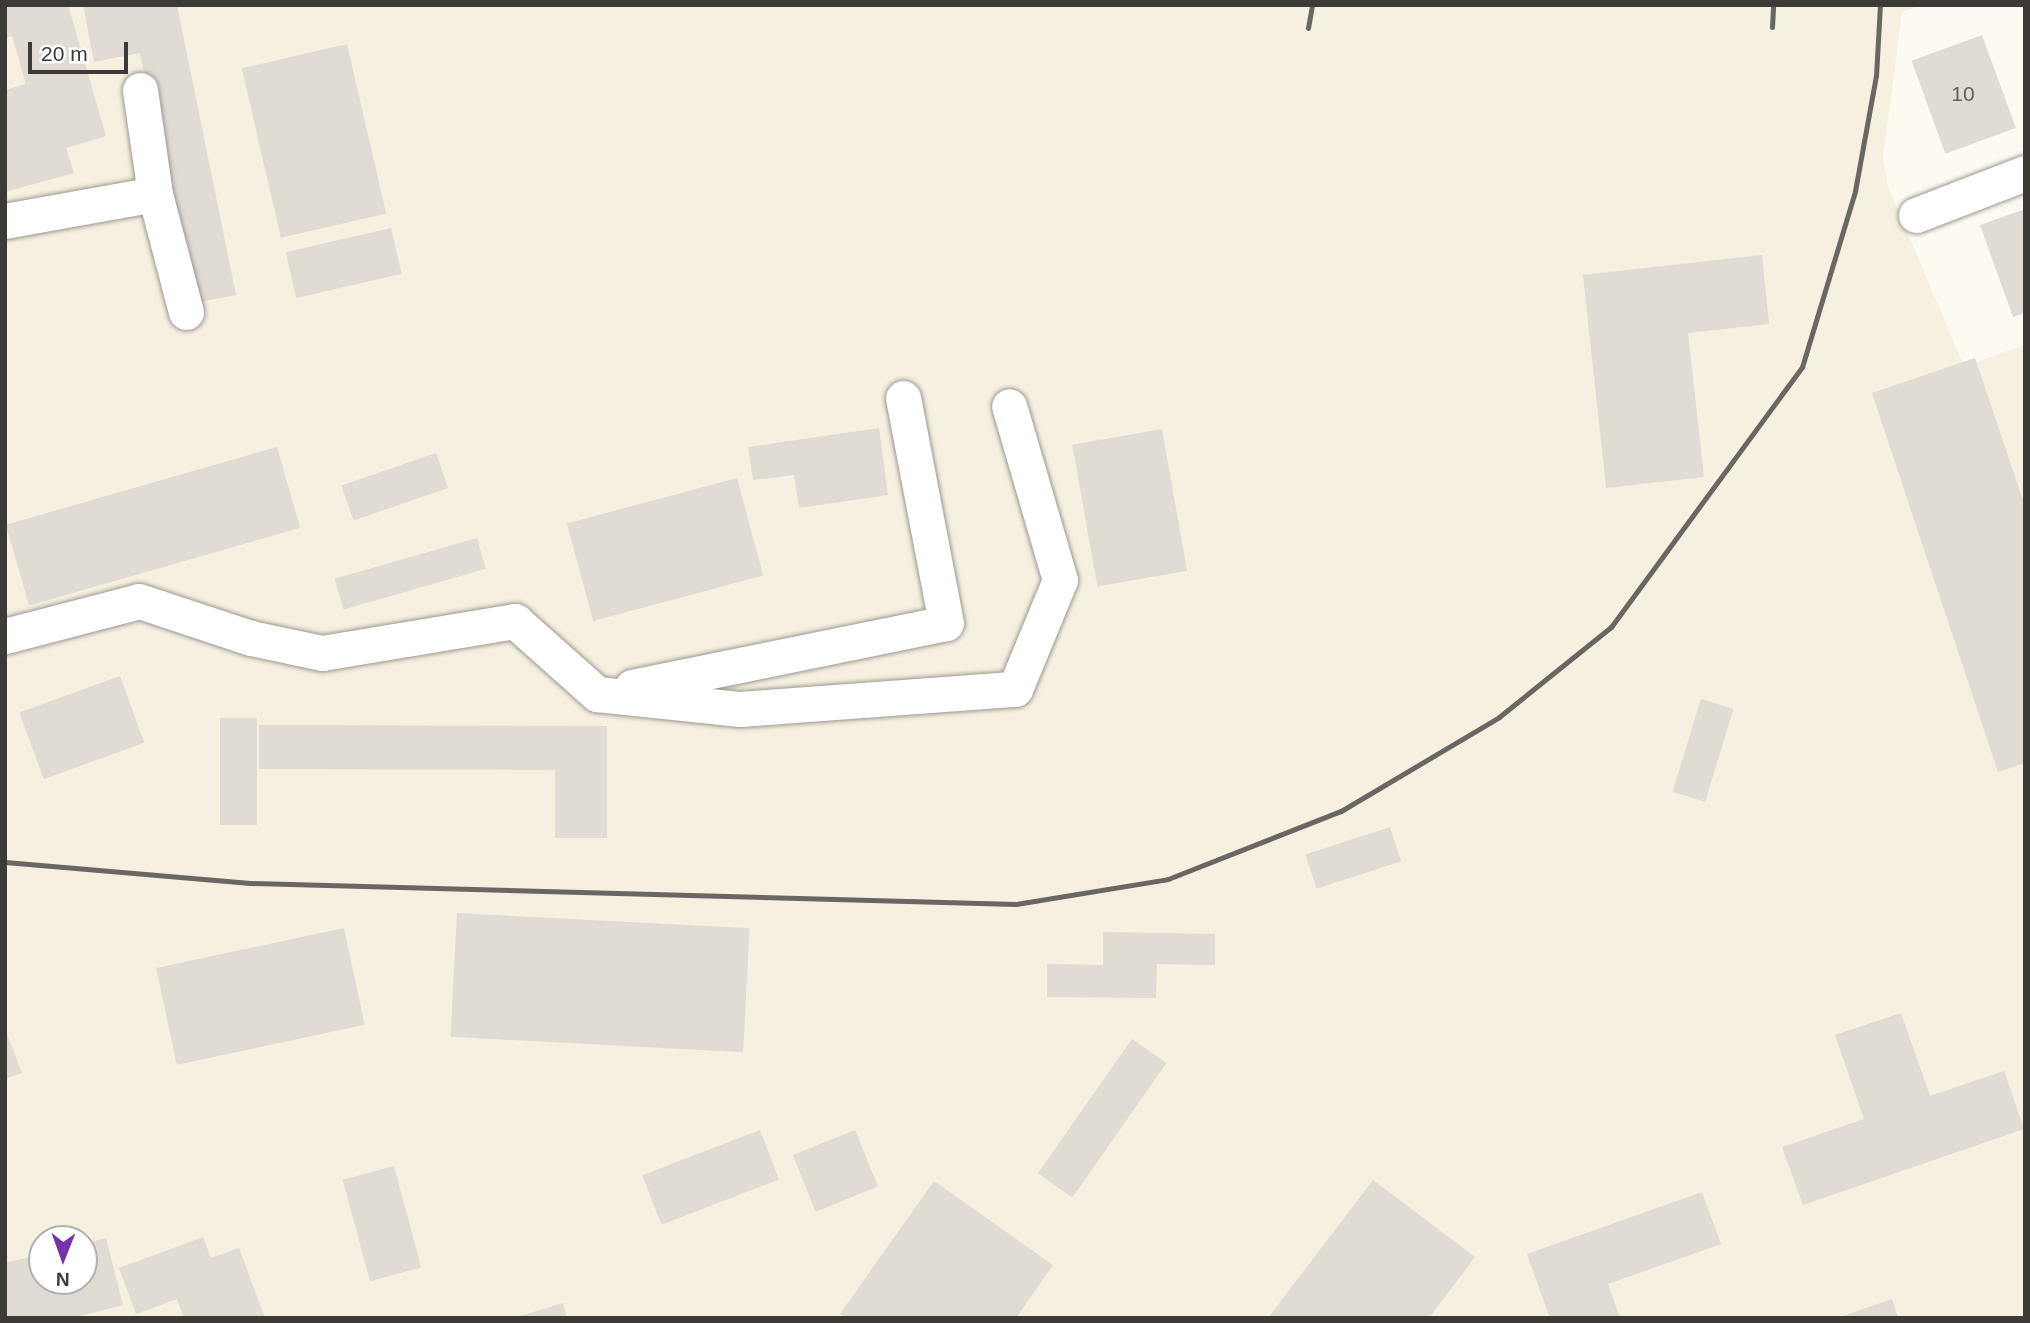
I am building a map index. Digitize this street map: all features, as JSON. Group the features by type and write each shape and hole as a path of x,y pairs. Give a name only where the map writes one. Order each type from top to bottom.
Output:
{"street":[{"path":"140,89 155,194 186,312"},
{"path":"1916,215 2025,173"},
{"path":"5,221 155,194"},
{"path":"597,694 946,623 903,398"},
{"path":"5,636 139,601 251,638 322,653 514,621 597,694 740,709 1015,689 1060,580 1009,406"}],"shaded area":[{"path":"5,5 1923,5 1902,12 1883,158 1888,187 1964,366 2025,345 2025,1318 5,1318"}],"building":[{"path":"5,5 68,5 106,136 66,148 74,173 5,192 5,90 26,84 12,36 5,38"},
{"path":"83,5 177,5 236,295 190,304 140,53 94,62"},
{"path":"1982,35 2016,128 1945,154 1912,61"},
{"path":"347,44 386,214 281,238 242,68"},
{"path":"2025,209 2025,313 2013,317 1980,225"},
{"path":"391,228 402,274 296,298 286,252"},
{"path":"1762,255 1769,324 1688,333 1704,477 1606,488 1583,275"},
{"path":"1975,358 2025,506 2025,763 1998,772 1872,393"},
{"path":"879,428 888,495 799,508 794,475 753,480 748,447"},
{"path":"1162,429 1187,571 1097,587 1072,445"},
{"path":"277,447 300,528 29,605 6,525"},
{"path":"436,453 448,488 353,521 341,486"},
{"path":"737,478 763,576 593,621 567,524"},
{"path":"477,538 486,569 344,610 335,579"},
{"path":"120,676 144,743 44,779 19,713"},
{"path":"1701,699 1734,709 1705,802 1673,792"},
{"path":"220,718 257,718 257,825 220,825"},
{"path":"259,725 607,726 607,838 555,838 555,770 259,769"},
{"path":"1390,827 1401,861 1316,889 1305,855"},
{"path":"457,913 750,928 743,1052 451,1037"},
{"path":"344,928 365,1025 177,1065 156,968"},
{"path":"1103,932 1215,934 1215,965 1157,964 1156,998 1047,997 1047,964 1103,965"},
{"path":"1901,1013 1930,1096 2004,1071 2024,1129 1803,1205 1782,1147 1864,1119 1835,1035"},
{"path":"5,1029 22,1073 5,1079"},
{"path":"1132,1039 1166,1063 1072,1197 1038,1173"},
{"path":"760,1130 779,1179 661,1225 642,1175"},
{"path":"855,1130 878,1187 816,1212 793,1155"},
{"path":"394,1166 421,1267 370,1281 343,1180"},
{"path":"1373,1180 1475,1257 1429,1318 1268,1318"},
{"path":"934,1181 1053,1265 1016,1318 845,1318 840,1314"},
{"path":"1702,1192 1721,1244 1608,1284 1620,1318 1550,1318 1527,1254"},
{"path":"203,1237 211,1258 239,1248 265,1318 184,1318 177,1299 136,1314 119,1268"},
{"path":"106,1238 123,1305 72,1318 5,1318 5,1263 28,1257 28,1295 98,1295 98,1240"},
{"path":"1892,1299 1898,1318 1840,1318 1840,1317"},
{"path":"563,1303 567,1318 517,1317"}],"railway":[{"path":"1308,28 1312,5"},
{"path":"1772,27 1773,5"},
{"path":"5,862 250,883 1016,904 1168,879 1341,811 1499,717 1611,627 1802,367 1855,191 1876,76 1880,5"}]}
